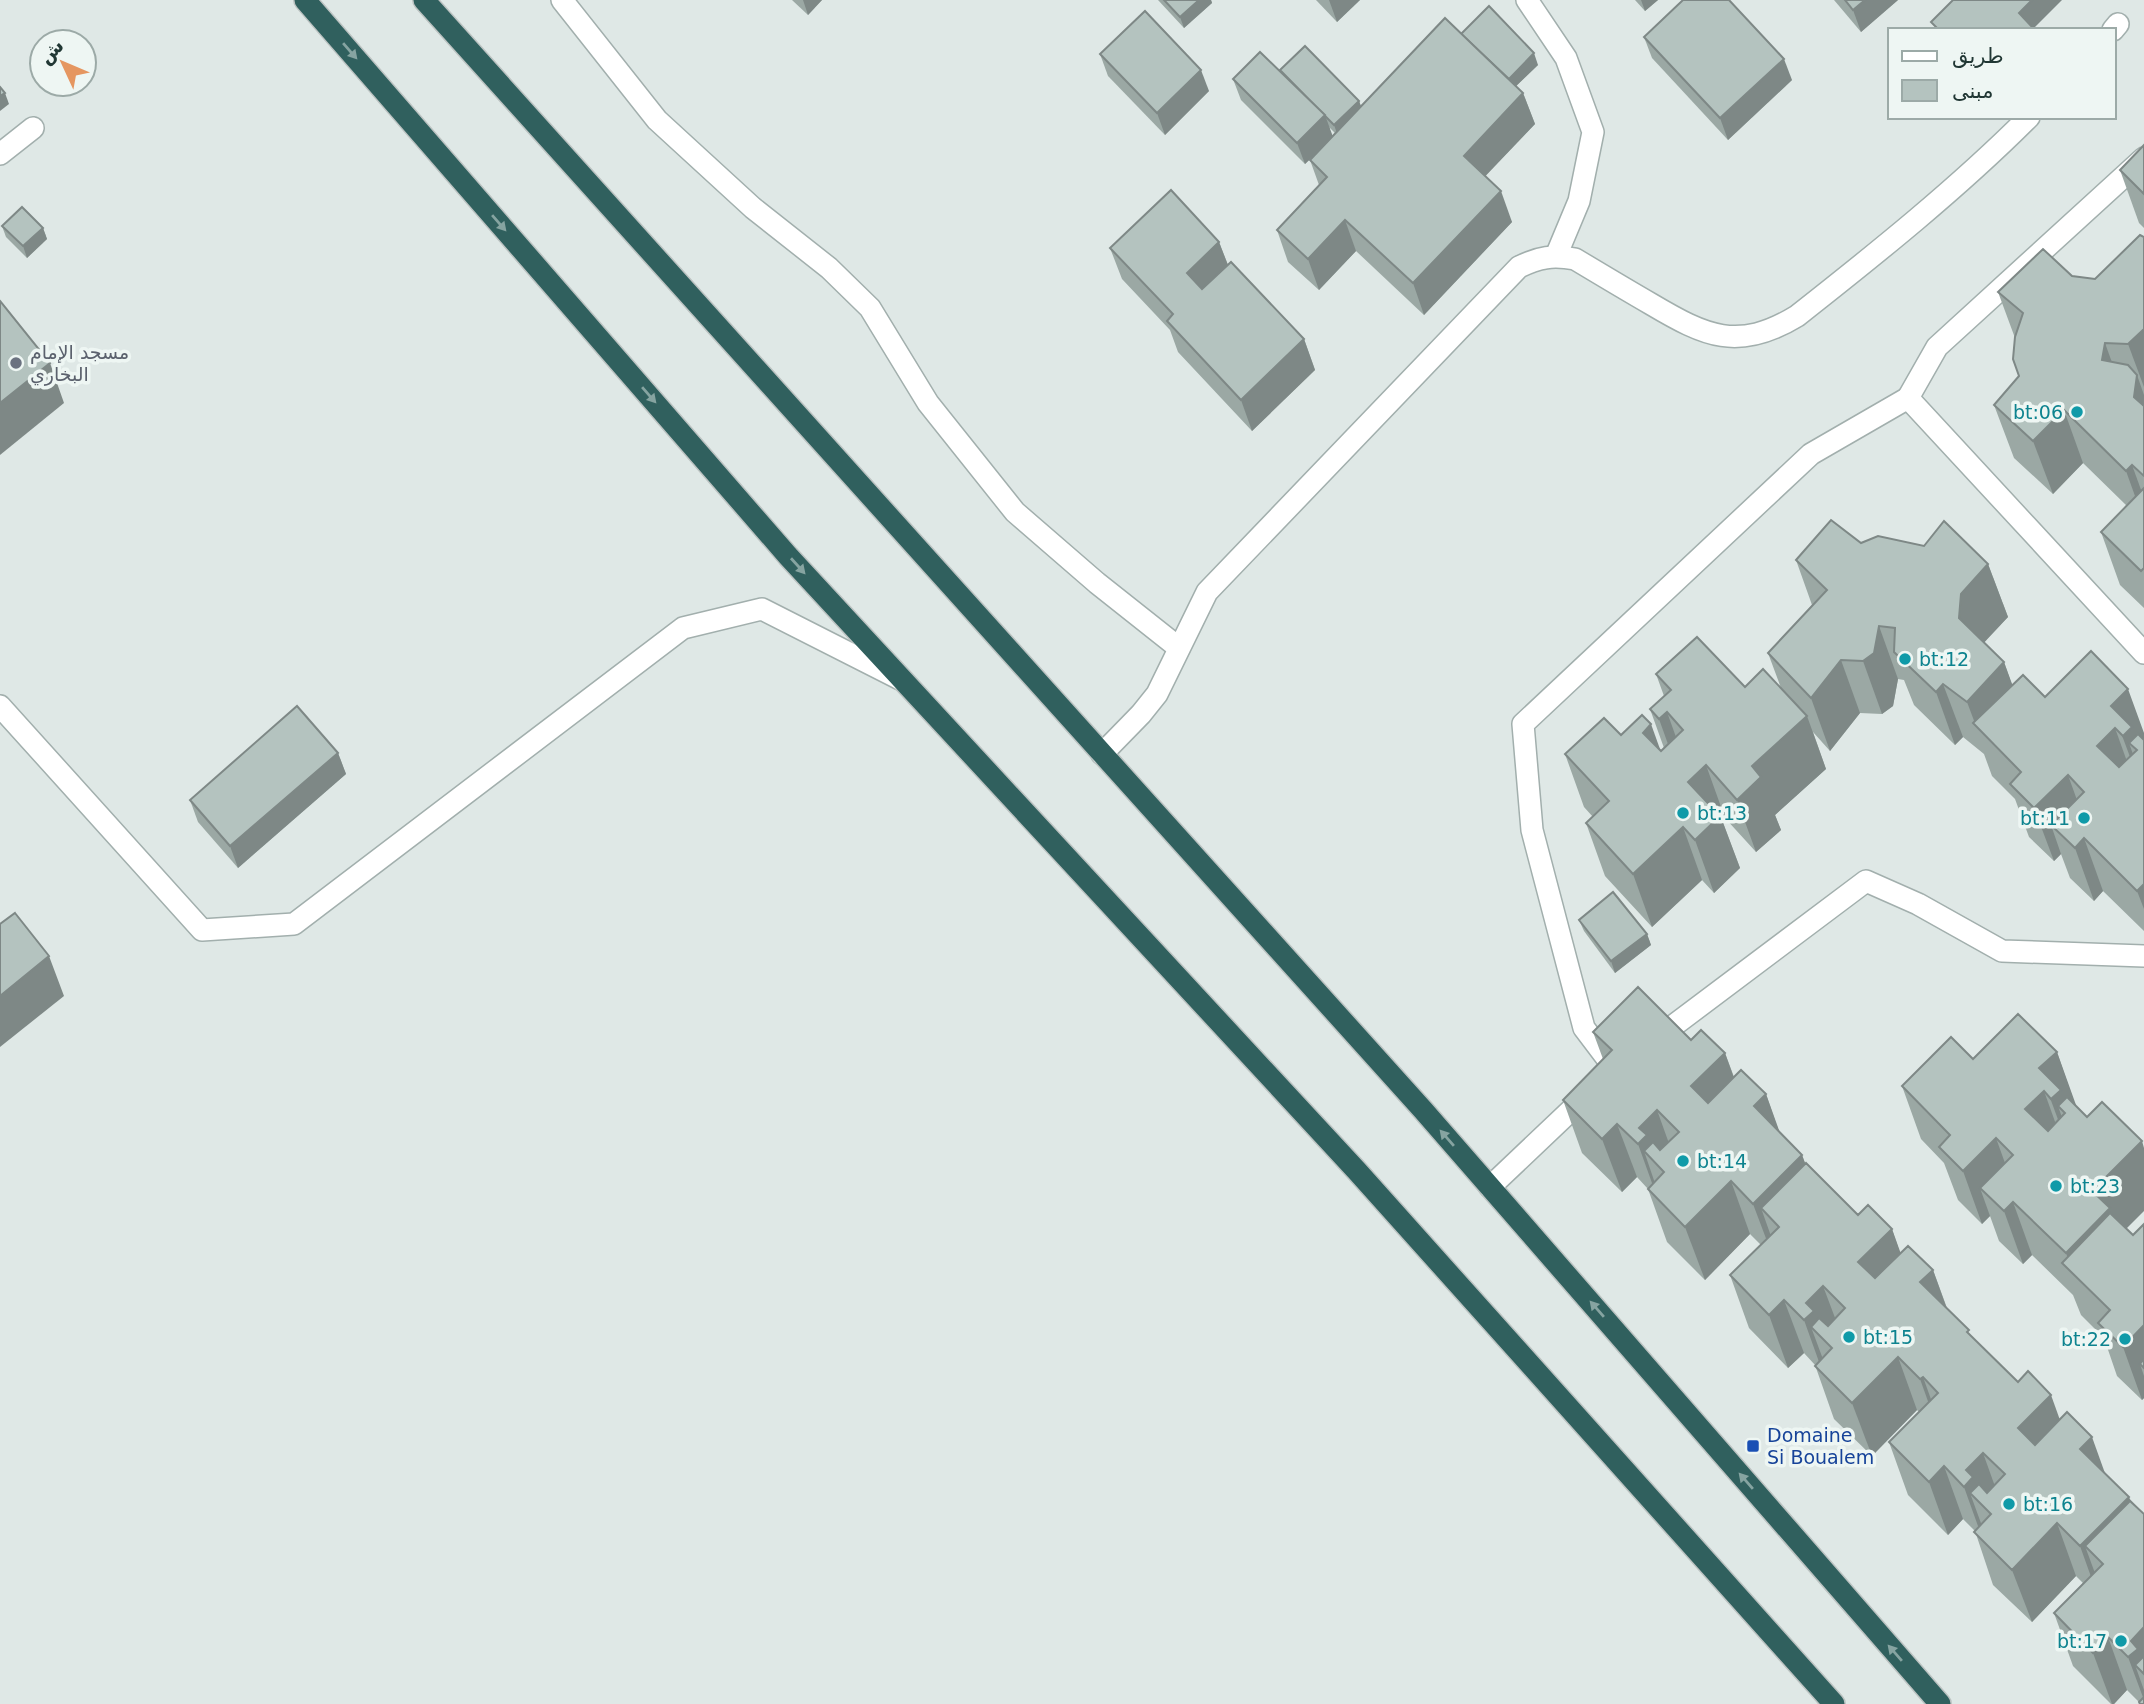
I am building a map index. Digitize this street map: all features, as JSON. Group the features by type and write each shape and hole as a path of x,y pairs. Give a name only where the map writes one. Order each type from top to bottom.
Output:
{"highway":[{"path":"305,0 788,555 1357,1171 1834,1704"},
{"path":"424,0 1490,1187 1940,1704"}],"street":[{"path":"562,0 657,120 753,208 829,268 870,308 928,403 1015,512 1178,648"},
{"path":"1527,0 1566,58 1593,132 1579,201 1556,256"},
{"path":"1102,754 1157,694 1207,592 1217,580 1519,267 1536,258 1556,256 1575,260 1705,333 1741,336 1776,329 1797,316 1930,208 2027,119"},
{"path":"0,154 33,128"},
{"path":"1615,1069 1584,1028 1532,830 1523,724 1811,454 1908,398 1937,346 2144,158"},
{"path":"1908,398 2144,653"},
{"path":"0,706 202,930 294,924 684,628 762,608 900,679"},
{"path":"1490,1187 1615,1069 1866,881 1918,905 2003,951 2144,956"}],"building":[{"path":"1164,0 1199,0 1180,17"},
{"path":"1683,0 1729,0 1784,59 1720,118 1644,37"},
{"path":"1845,0 1865,0 1853,10"},
{"path":"1953,0 2032,0 2019,13 2033,28 1937,28 1931,22"},
{"path":"1489,6 1534,53 1509,79 1461,34"},
{"path":"1145,11 1201,70 1157,113 1100,54"},
{"path":"1445,18 1523,93 1464,156 1501,191 1413,283 1345,220 1308,259 1277,230 1327,177 1310,160"},
{"path":"1305,46 1359,101 1334,125 1280,70"},
{"path":"1260,52 1325,115 1297,143 1233,79"},
{"path":"2144,145 2144,194 2120,170"},
{"path":"1171,190 1219,242 1187,273 1202,289 1231,262 1304,339 1241,400 1167,321 1173,314 1110,248"},
{"path":"22,207 43,228 23,246 2,226"},
{"path":"2140,235 2144,237 2144,329 2128,344 2105,343 2102,360 2128,365 2137,375 2134,397 2144,406 2144,476 2132,465 2126,471 2064,410 2033,441 1994,405 2019,376 2013,359 2015,337 2023,313 1998,292 2043,249 2072,276 2095,279"},
{"path":"0,301 50,363 0,403"},
{"path":"2144,488 2144,568 2141,571 2101,532"},
{"path":"1831,520 1861,543 1878,536 1924,546 1944,521 1988,564 1961,594 1959,618 2004,662 1967,702 1943,684 1936,692 1894,652 1895,628 1879,626 1874,653 1863,661 1841,660 1811,698 1768,653 1827,590 1796,560"},
{"path":"1697,637 1745,687 1763,669 1807,716 1752,766 1761,777 1737,800 1706,765 1688,782 1720,816 1695,840 1683,827 1633,874 1586,823 1609,801 1565,754 1604,718 1621,735 1642,715 1651,724 1643,733 1661,751 1683,730 1667,712 1659,719 1650,709 1671,690 1656,674"},
{"path":"2091,651 2128,689 2111,706 2132,727 2123,736 2115,728 2097,746 2119,767 2137,750 2129,743 2138,734 2144,740 2144,884 2137,891 2084,838 2075,848 2051,825 2084,792 2068,775 2034,808 2010,784 2021,772 1973,723 2023,675 2045,697"},
{"path":"297,706 338,753 230,846 190,800"},
{"path":"1613,892 1647,934 1611,961 1579,920"},
{"path":"15,913 49,956 0,996 0,924"},
{"path":"1638,987 1691,1040 1701,1030 1725,1053 1691,1086 1708,1103 1741,1070 1766,1094 1754,1106 1802,1155 1753,1204 1731,1181 1685,1227 1648,1189 1664,1172 1644,1151 1653,1142 1660,1150 1679,1132 1657,1110 1639,1128 1647,1135 1638,1144 1617,1124 1602,1139 1563,1100 1612,1050 1593,1032"},
{"path":"2018,1014 2057,1052 2039,1068 2061,1090 2051,1099 2044,1091 2025,1109 2048,1131 2065,1113 2058,1106 2067,1097 2087,1117 2102,1102 2142,1141 2092,1191 2110,1208 2066,1253 2013,1202 2004,1211 1980,1188 2013,1155 1996,1138 1963,1171 1939,1147 1950,1135 1902,1086 1951,1037 1973,1059"},
{"path":"1806,1163 1858,1215 1868,1205 1892,1229 1858,1262 1875,1278 1908,1246 1933,1270 1920,1282 1969,1330 1967,1332 2018,1382 2028,1371 2051,1395 2018,1428 2035,1445 2067,1412 2092,1437 2080,1449 2129,1497 2080,1546 2057,1523 2012,1570 1974,1532 1991,1514 1970,1493 1979,1484 1987,1493 2005,1474 1983,1453 1966,1470 1973,1477 1964,1487 1944,1466 1929,1482 1889,1442 1938,1393 1923,1377 1920,1379 1898,1357 1852,1403 1815,1366 1832,1348 1811,1327 1819,1318 1828,1326 1845,1308 1823,1286 1806,1303 1814,1311 1804,1320 1784,1300 1769,1315 1730,1275 1779,1227 1761,1208"},
{"path":"2110,1213 2133,1235 2144,1224 2144,1325 2123,1347 2098,1323 2110,1310 2062,1263"},
{"path":"2130,1501 2144,1514 2144,1627 2131,1641 2138,1649 2128,1657 2108,1637 2093,1653 2054,1613 2103,1564 2085,1546"},
{"path":"2144,1656 2144,1674 2135,1665"}],"place":[{"name":"مسجد الإمام البخاري","path":"16,363"},
{"name":"bt:06","path":"2077,412"},
{"name":"bt:12","path":"1905,659"},
{"name":"bt:13","path":"1683,813"},
{"name":"bt:11","path":"2084,818"},
{"name":"bt:14","path":"1683,1161"},
{"name":"bt:23","path":"2056,1186"},
{"name":"bt:15","path":"1849,1337"},
{"name":"bt:22","path":"2125,1339"},
{"name":"Domaine Si Boualem","path":"1753,1446"},
{"name":"bt:16","path":"2009,1504"},
{"name":"bt:17","path":"2121,1641"}]}
